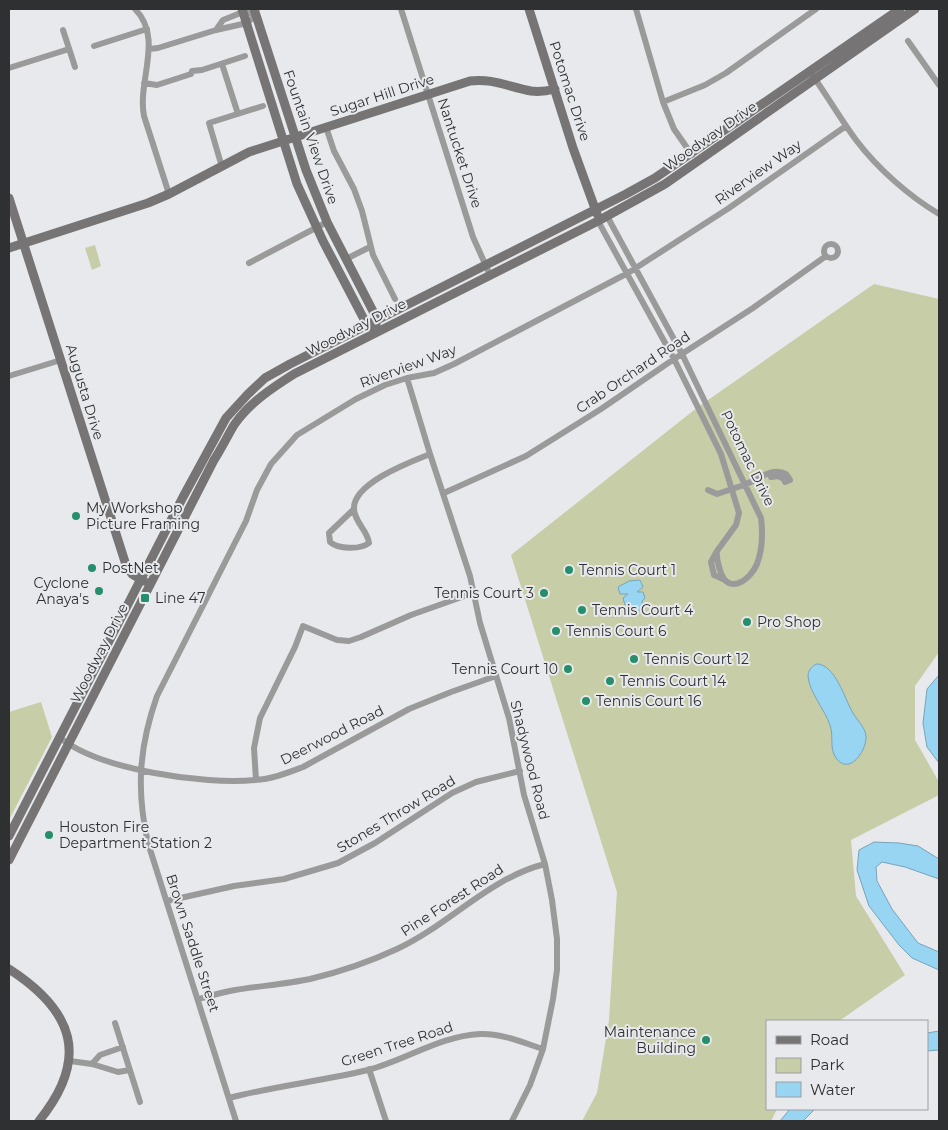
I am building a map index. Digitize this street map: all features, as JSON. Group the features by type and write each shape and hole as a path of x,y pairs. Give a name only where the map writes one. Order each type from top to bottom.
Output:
{"main road":[{"name":"Potomac Drive","path":"529,9 582,175 597,209 598,221"},
{"name":"Woodway Drive","path":"9,860 149,584 193,502 235,424 256,400 294,374 598,221 665,184 697,163 900,9"},
{"name":"Woodway Drive","path":"9,836 140,579 226,418 265,378 655,178 690,153 915,9"},
{"name":"Fountain View Drive","path":"243,10 297,184 316,228 367,325 376,332"},
{"name":"Fountain View Drive","path":"255,12 306,170 327,222 377,319"},
{"name":"Sugar Hill Drive","path":"9,248 133,209 169,194 250,152 428,94 482,80 500,82 533,91 554,89"},
{"name":"Augusta Drive","path":"9,198 126,565 132,574 149,584"},
{"name":"Potomac Drive","path":"597,209 607,216"},
{"path":"376,332 377,319"},
{"path":"290,364 294,374"},
{"path":"183,497 193,502"},
{"path":"102,655 111,660"},
{"path":"28,798 39,803"},
{"path":"16,822 26,827"},
{"path":"9,969 33,986 56,1011 68,1037 70,1060 63,1084 40,1121"}],"street":[{"path":"135,9 141,15 149,38 142,103 144,116 169,194"},
{"name":"Nantucket Drive","path":"401,9 473,237 490,275"},
{"path":"637,9 663,102 674,130 697,163"},
{"path":"663,102 705,85 726,74 816,9"},
{"path":"149,49 247,23 255,12 243,10 223,20 216,30"},
{"path":"94,46 147,29"},
{"path":"63,30 75,67"},
{"path":"908,41 939,85"},
{"path":"9,68 69,49"},
{"path":"144,84 157,85 191,74 192,71 245,56"},
{"path":"222,64 238,114"},
{"path":"812,75 857,142 880,167 924,205 939,214"},
{"path":"222,166 209,123 263,106"},
{"name":"Riverview Way","path":"140,770 148,719 157,696 246,521 257,490 271,464 297,435 320,419 356,399 385,385 407,378 434,373 454,364 628,273 729,208 846,126"},
{"path":"326,127 334,152 354,189 376,264 395,299"},
{"name":"Potomac Drive","path":"598,221 674,359 721,454 739,513 736,525 717,551 716,557 725,580 731,584 740,583 749,578 757,565 762,547 761,518 747,484 682,354 607,216"},
{"path":"249,263 327,222"},
{"path":"346,258 370,247"},
{"name":"Crab Orchard Road","path":"444,493 526,456 601,409 770,297 826,256"},
{"path":"9,376 61,360"},
{"name":"Shadywood Road","path":"407,378 470,576 509,718 524,794 545,864 552,900 557,939 557,962 553,999 543,1050 530,1085 512,1121"},
{"path":"354,509 329,533 330,542 336,546 365,546 369,543 368,538 358,525 354,509 355,501 364,489 400,466 430,454"},
{"path":"708,490 717,494 776,472 786,474 790,480 785,482 784,479 778,476 754,484 747,484"},
{"path":"256,780 254,748 260,718 295,647 303,626 337,640 349,641 473,592"},
{"name":"Deerwood Road","path":"59,737 68,745 104,761 140,770 225,782 256,780 278,776 303,767 409,709 496,676"},
{"name":"Brown Saddle Street","path":"140,770 142,818 154,863 236,1121"},
{"name":"Stones Throw Road","path":"167,901 234,886 284,879 338,863 375,843 452,793 476,782 520,771"},
{"name":"Pine Forest Road","path":"198,999 233,990 310,979 358,966 426,934 505,879 527,868 545,864"},
{"path":"115,1023 140,1102"},
{"name":"Green Tree Road","path":"229,1098 260,1090 319,1081 369,1069 464,1035 483,1034 508,1038 543,1050"},
{"path":"92,1064 100,1055 123,1047"},
{"path":"70,1060 118,1072 130,1070"},
{"path":"369,1069 386,1121"}],"green space":[{"path":"95,245 101,266 92,270 85,248"},
{"path":"874,284 939,299 939,652 915,686 915,740 939,782 939,795 851,840 856,896 905,975 840,1020 766,1020 766,1110 776,1110 771,1121 582,1121 597,1093 609,1020 617,892 511,555 698,407"},
{"path":"41,702 52,737 9,820 9,712"}],"water":[{"path":"640,580 643,587 637,592 643,592 645,598 642,601 643,609 633,612 629,605 625,605 623,598 628,594 620,594 618,587 629,581"},
{"path":"816,664 823,665 829,669 839,683 865,733 866,740 862,752 856,760 849,764 840,762 834,754 830,725 809,682 809,672"},
{"path":"939,675 939,763 927,747 923,723 927,689"},
{"path":"874,842 918,846 939,859 939,879 905,867 882,862 876,867 877,881 892,909 918,943 939,952 939,970 912,958 899,945 869,906 857,870 859,850"},
{"path":"939,1031 939,1050 928,1051 928,1033"},
{"path":"789,1110 814,1110 803,1121 780,1121"}],"place":[{"name":"My Workshop Picture Framing","path":"76,516"},
{"name":"PostNet","path":"92,568"},
{"name":"Tennis Court 1","path":"569,570"},
{"name":"Cyclone Anaya's","path":"99,591"},
{"name":"Tennis Court 3","path":"544,593"},
{"name":"Line 47","path":"145,598"},
{"name":"Tennis Court 4","path":"582,610"},
{"name":"Pro Shop","path":"747,622"},
{"name":"Tennis Court 6","path":"556,631"},
{"name":"Tennis Court 12","path":"634,659"},
{"name":"Tennis Court 10","path":"568,669"},
{"name":"Tennis Court 14","path":"610,681"},
{"name":"Tennis Court 16","path":"586,701"},
{"name":"Houston Fire Department Station 2","path":"49,835"},
{"name":"Maintenance Building","path":"706,1040"}]}
